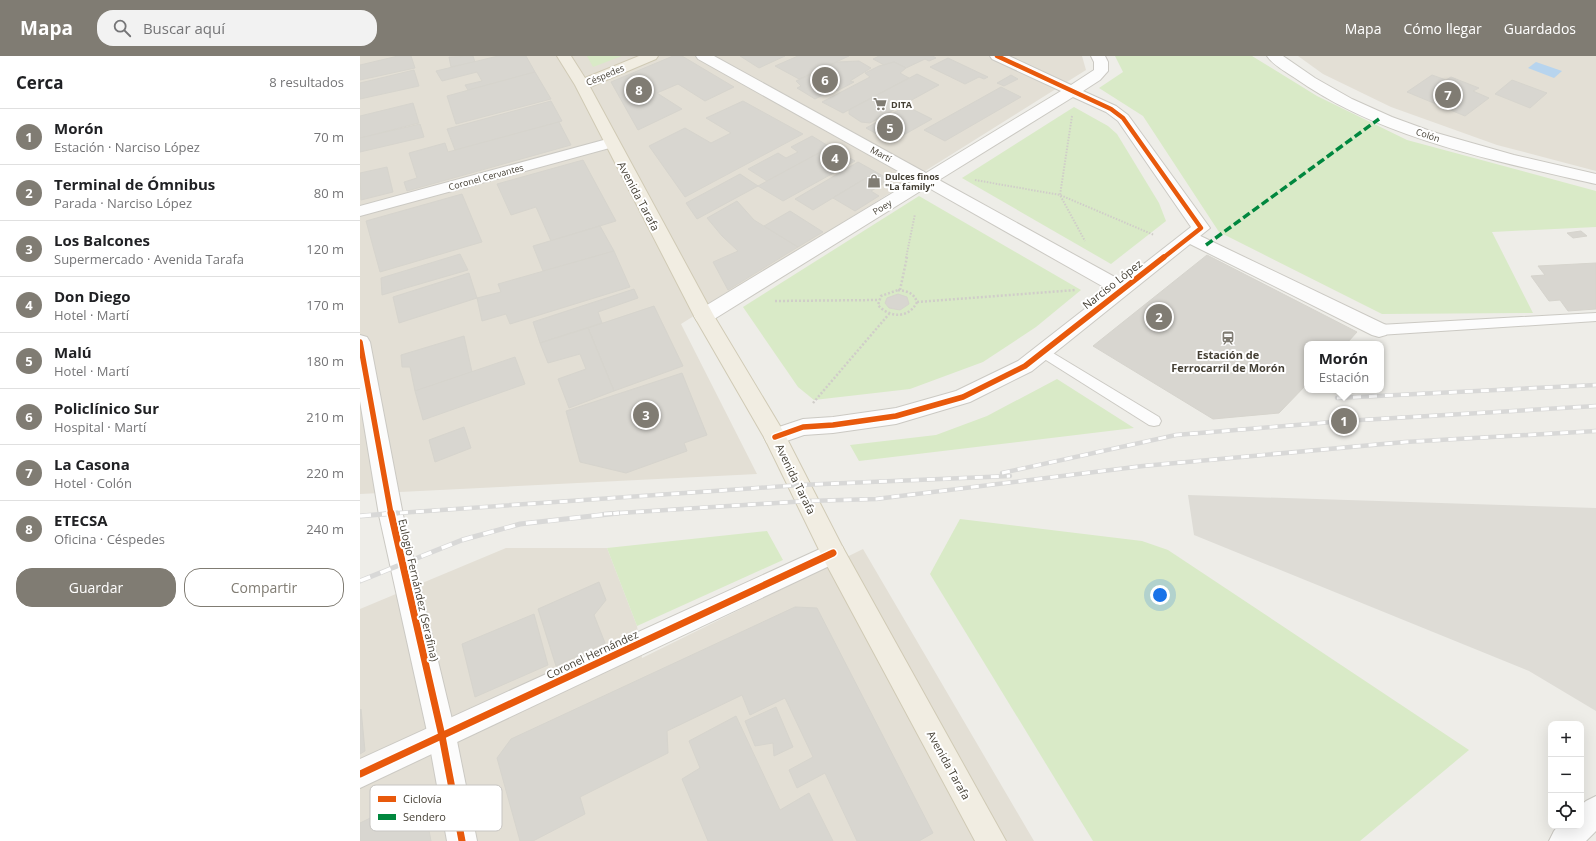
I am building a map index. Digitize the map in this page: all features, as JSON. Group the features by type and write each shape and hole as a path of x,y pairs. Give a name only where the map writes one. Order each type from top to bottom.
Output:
{"main road":[{"name":"Avenida Tarafa","path":"564,56 582,85 611,143 704,316 775,436 833,553 991,841"},
{"name":"Céspedes","path":"582,85 651,56"}],"street":[{"name":"Martí","path":"703,56 927,179 1122,289"},
{"name":"Narciso López","path":"775,436 803,427 833,425 896,416 963,397 1025,366 1201,228 1123,118 1111,109 997,56"},
{"name":"Poey","path":"704,316 1095,77 1101,71 1101,62 1098,56"},
{"name":"Colón","path":"1274,56 1297,75 1379,119 1493,156 1596,180"},
{"name":"Coronel Cervantes","path":"360,211 611,143"},
{"path":"1183,242 1379,330"},
{"name":"Eulogio Fernández (Serafina)","path":"360,342 391,515 442,736 451,785"},
{"name":"Coronel Hernández","path":"360,774 833,553"},
{"path":"1584,822 1596,811"},
{"path":"1564,841 1577,829"},
{"name":"Eulogio Fernández (Serafina)","path":"460,831 462,841"}],"lane":[{"path":"1379,330 1596,317"},
{"path":"1042,352 1154,422"}],"path":[{"path":"1071,91 1074,107 1060,195 1092,254 1081,265"},
{"path":"900,290 919,196 927,179 962,178 1060,195 1130,224 1183,242"},
{"path":"916,302 1081,290 1122,289"},
{"path":"900,290 913,295 916,302 912,310 907,313 889,314 880,309 879,300 885,293 900,290"},
{"path":"735,298 754,301 879,300"},
{"path":"803,427 814,400 889,314"}],"shaded area":[{"path":"360,56 1082,56 1086,70 681,324 757,474 360,494"},
{"path":"1298,56 1596,56 1596,171 1497,145 1391,107 1323,74"},
{"path":"1188,495 1596,508 1596,711 1529,671 1194,535"},
{"path":"506,548 607,548 637,626 642,658 863,549 1034,841 360,841 360,609"}],"green space":[{"path":"587,56 622,56 593,67"},
{"path":"1115,56 1252,56 1317,96 1407,140 1596,191 1596,227 1492,232 1533,313 1382,314 1219,232 1143,116 1099,88 1123,72"},
{"path":"1074,107 1108,126 1117,134 1159,203 1166,221 1111,264 962,178"},
{"path":"919,196 1081,290 1036,327 983,362 910,389 814,400 798,387 743,307"},
{"path":"1057,379 1134,428 859,461 850,445 936,435 987,416"},
{"path":"960,519 1142,541 1168,550 1469,750 1360,841 1093,841 930,574"},
{"path":"767,531 783,560 637,626 607,548"}],"water":[{"path":"1536,62 1562,71 1554,78 1528,68"}],"building":[{"path":"398,56 411,56 415,68 360,80 360,65"},
{"path":"473,56 475,62 451,67 449,57"},
{"path":"498,56 526,56 535,72 468,90 465,85 482,81 477,72 442,81 436,71"},
{"path":"673,56 682,56 734,87 705,101 678,84 657,93 682,109 638,130 611,82"},
{"path":"740,56 785,56 759,68"},
{"path":"798,56 849,56 799,79 775,66"},
{"path":"879,56 933,56 936,58 929,61 925,59 906,68 894,62 886,66 873,59"},
{"path":"948,58 988,77 984,79 979,77 965,84 930,67"},
{"path":"859,61 871,68 850,81 854,82 837,91 835,89 815,99 797,88 801,86 796,81 837,62"},
{"path":"894,62 906,68 900,73 909,78 843,113 822,102 870,77 865,73 879,66"},
{"path":"414,70 419,86 360,99 360,83"},
{"path":"535,72 551,99 456,124 447,96"},
{"path":"917,74 939,85 870,123 861,122 849,114 849,110"},
{"path":"1011,75 1018,79 1004,86 997,83"},
{"path":"1432,75 1446,80 1451,77 1479,88 1473,91 1489,98 1465,116 1407,92"},
{"path":"1512,80 1547,93 1530,108 1495,94"},
{"path":"1001,87 1021,97 945,141 924,130"},
{"path":"551,101 562,121 455,150 447,129"},
{"path":"743,101 803,134 685,197 649,146 685,128 711,143 731,133 706,118"},
{"path":"413,103 419,123 360,138 360,116"},
{"path":"906,106 932,119 891,142 866,128"},
{"path":"559,122 571,145 407,191 404,182 417,178 409,153 445,143 448,152"},
{"path":"420,124 424,137 360,152 360,138"},
{"path":"812,136 830,147 767,181 748,169 778,153 786,158 798,152 791,147"},
{"path":"830,147 855,161 783,201 758,186"},
{"path":"583,160 616,221 551,241 536,207 511,215 497,184"},
{"path":"858,162 876,172 813,210 795,199"},
{"path":"387,167 393,192 361,200 360,173"},
{"path":"876,172 890,180 871,191 879,196 855,211 833,198"},
{"path":"740,174 758,186 697,219 686,203"},
{"path":"462,194 482,242 380,272 366,221"},
{"path":"737,201 754,220 798,247 728,290 713,262 738,251 722,236 707,218"},
{"path":"790,211 823,232 798,247 764,226"},
{"path":"600,226 614,251 543,271 533,246"},
{"path":"1581,231 1587,236 1573,238 1567,233"},
{"path":"614,251 630,287 510,324 506,314 482,321 477,298 501,292 498,284"},
{"path":"460,254 468,270 382,295 381,278"},
{"name":"Estación de Ferrocarril de Morón","path":"1207,255 1357,332 1349,341 1304,341 1304,387 1279,413 1213,419 1093,346"},
{"path":"1596,263 1596,309 1568,311 1560,300 1549,301 1531,276 1545,275 1538,266"},
{"path":"469,273 477,298 399,323 393,297"},
{"path":"634,289 638,298 598,312 602,323 540,343 533,322"},
{"path":"898,294 907,297 909,304 900,310 889,308 885,303 887,298"},
{"path":"654,306 683,366 614,391 588,328"},
{"path":"588,328 614,391 569,408 558,379 586,369 580,354 548,363 540,343"},
{"path":"464,336 472,372 415,391 410,367 402,367 401,355"},
{"path":"515,357 525,384 423,420 415,391"},
{"path":"682,373 707,435 684,443 687,451 626,473 580,462 566,411"},
{"path":"464,427 471,448 435,462 429,440"},
{"path":"599,582 606,600 594,615 605,643 556,666 538,609"},
{"path":"795,607 817,608 933,833 919,841 857,841 825,773 797,788 789,770 813,757 785,698 750,715 742,695 667,731 668,753 580,797 585,814 533,841 520,841 497,758 511,739"},
{"path":"534,614 548,665 475,697 462,644"},
{"path":"776,707 793,747 774,756 773,743 755,746 745,721"},
{"path":"361,709 365,751 360,754 360,710"},
{"path":"736,716 780,810 809,793 833,841 708,841 682,779 700,768 689,741"},
{"path":"370,818 370,831 429,831 431,841 360,841 360,823"}],"railway":[{"path":"1337,398 1596,385"},
{"path":"1002,473 1176,435 1344,421 1596,406"},
{"path":"618,513 807,501 876,499 1143,466 1405,442 1596,431"},
{"path":"389,514 800,485 1010,476"},
{"path":"389,514 397,513"},
{"path":"360,581 462,540 520,524 618,513"},
{"path":"604,514 618,513"},
{"path":"384,514 389,514"},
{"path":"360,516 389,514"}],"marked path":[{"path":"1206,245 1379,119"}],"cycle path":[{"path":"775,437 803,427 833,425 896,416 963,397 1025,366 1201,228 1123,118 1111,109 997,56"},
{"path":"360,342 391,515 442,736 451,785"},
{"path":"360,774 833,553"},
{"path":"460,831 462,841"}],"place":[{"name":"Policlínico Sur","path":"825,80"},
{"name":"ETECSA","path":"639,90"},
{"name":"La Casona","path":"1448,95"},
{"name":"DITA","path":"880,104"},
{"name":"Malú","path":"890,128"},
{"name":"Don Diego","path":"835,158"},
{"name":"Dulces finos \"La family\"","path":"874,181"},
{"name":"Terminal de Ómnibus","path":"1159,317"},
{"name":"Estación de Ferrocarril de Morón","path":"1228,338"},
{"name":"Los Balcones","path":"646,415"},
{"name":"Morón","path":"1344,421"}]}
